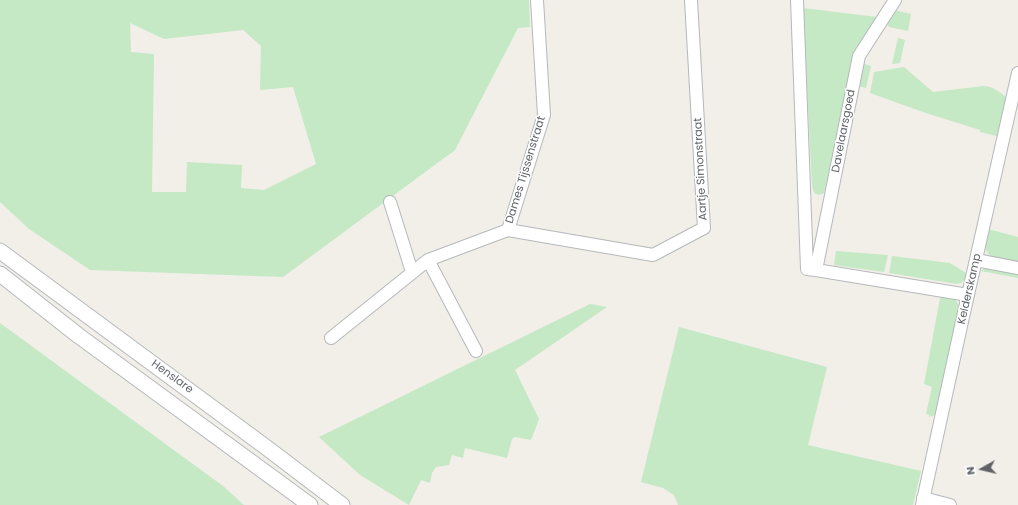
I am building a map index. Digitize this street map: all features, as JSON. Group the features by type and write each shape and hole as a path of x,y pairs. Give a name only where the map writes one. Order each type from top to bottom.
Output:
{"street":[{"name":"Dames Tijssenstraat","path":"331,338 428,260 508,230 544,115 537,0"},
{"name":"Aartje Simonstraat","path":"508,230 653,255 704,228 691,0"},
{"path":"797,0 807,269 968,295"},
{"name":"Davelaarsgoed","path":"816,270 857,66 860,56 893,0"},
{"name":"Kelderskamp","path":"923,502 1018,73"},
{"path":"390,202 412,272"},
{"name":"Henslare","path":"0,251 261,443 342,505"},
{"path":"428,260 476,351"},
{"path":"976,260 1018,268"},
{"name":"Henslare","path":"0,274 80,336 310,505"},
{"path":"923,502 950,505"}],"green space":[{"path":"0,0 529,0 530,27 518,28 455,150 283,277 90,270 29,229 0,202","holes":["130,23 164,39 243,30 261,46 260,90 293,87 316,164 264,190 241,188 242,165 187,162 186,192 152,192 154,54 131,52"]},
{"path":"803,8 877,17 855,51 824,193 819,195 815,194 812,185"},
{"path":"895,10 911,14 908,31 889,27 886,23"},
{"path":"898,38 905,40 900,63 892,64"},
{"path":"862,63 871,66 866,88 857,86"},
{"path":"904,67 933,92 984,86 993,88 1001,93 1006,97 997,136 980,132 980,130 870,93 874,72"},
{"path":"988,229 1018,237 1018,263 999,259 987,252 985,243"},
{"path":"836,251 888,255 884,272 834,265"},
{"path":"892,256 950,263 966,273 965,279 961,283 957,284 889,273"},
{"path":"985,268 1018,274 1018,278 981,271"},
{"path":"941,293 954,297 959,309 935,415 929,417 929,415 926,414 932,387 924,384"},
{"path":"590,304 607,307 515,370 539,419 531,440 515,437 512,439 507,458 465,448 463,458 452,455 449,465 436,467 432,473 430,483 421,480 409,505 360,475 319,437"},
{"path":"0,323 223,486 244,505 0,505"},
{"path":"679,327 827,367 808,445 921,471 913,505 678,505 674,495 663,488 641,482"}]}
